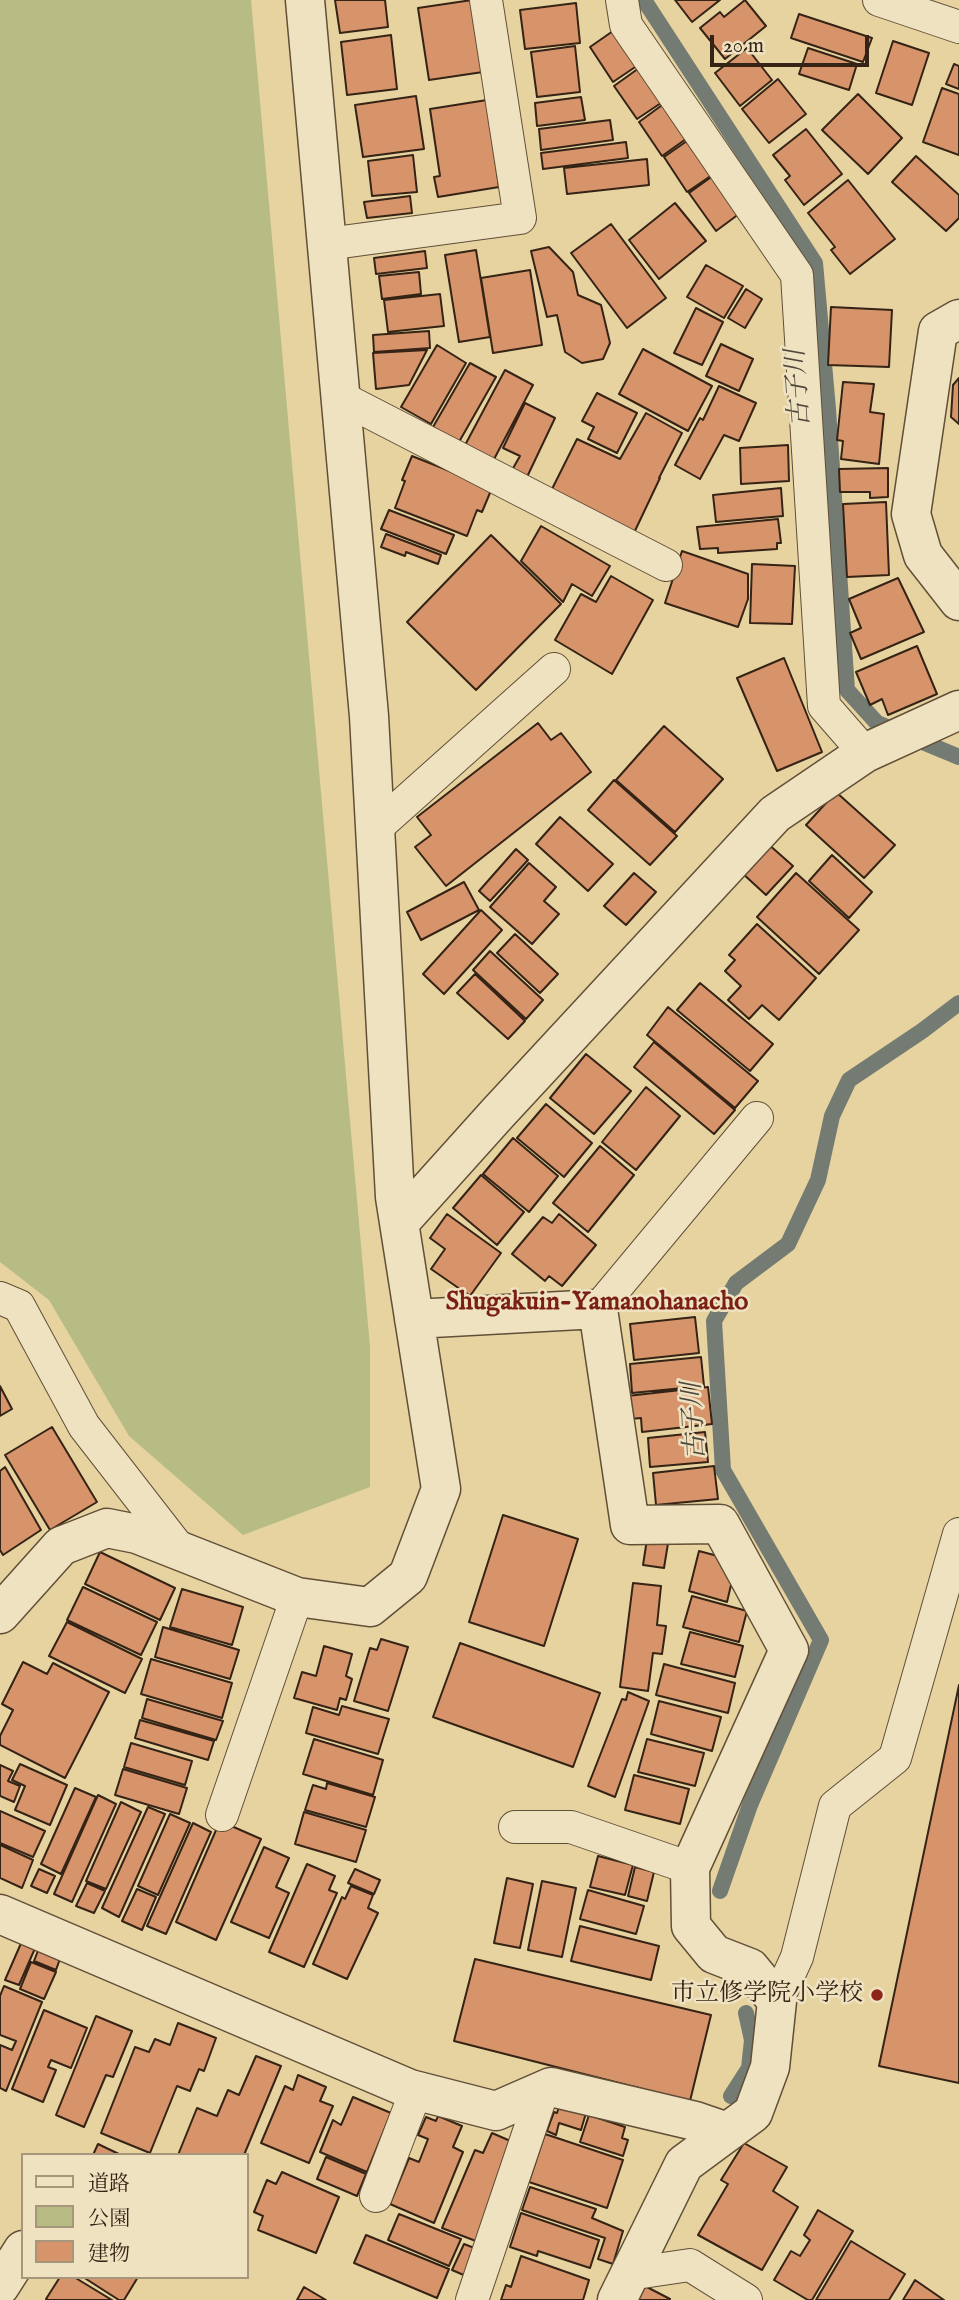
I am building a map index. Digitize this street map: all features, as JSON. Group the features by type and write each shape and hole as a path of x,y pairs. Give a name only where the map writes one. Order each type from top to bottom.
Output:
{"street":[{"path":"0,1614 61,1546 107,1528 137,1534 297,1597 370,1607 408,1576 441,1489 396,1197 369,716 305,0"},
{"path":"959,319 938,331 911,514 923,555 959,601"},
{"path":"399,1223 523,1085 775,814 865,752 959,710"},
{"path":"414,1319 598,1309 630,1525 720,1524 789,1650 690,1868 691,1926 714,1954 751,1968 777,2001 770,2067 753,2113 684,2164 623,2287"},
{"path":"0,1914 416,2091 496,2111 551,2087 695,2121 727,2132"},
{"path":"0,2286 21,2253"}],"lane":[{"path":"327,244 520,218 486,0"},
{"path":"622,0 626,25 797,275 824,706 865,752"},
{"path":"879,0 959,27"},
{"path":"340,397 666,565"},
{"path":"376,828 554,669"},
{"path":"598,1309 757,1118"},
{"path":"0,1298 19,1306 84,1426 181,1551"},
{"path":"777,2001 797,1957 835,1806 895,1758 959,1534"},
{"path":"222,1815 297,1597"},
{"path":"515,1827 571,1827 690,1868"},
{"path":"472,2300 543,2090"},
{"path":"376,2196 416,2091"},
{"path":"623,2287 690,2265 746,2300"}],"green space":[{"path":"0,0 251,0 370,1347 370,1487 243,1535 129,1436 49,1300 0,1262"}],"building":[{"path":"335,0 385,0 388,27 340,33"},
{"path":"472,0 483,72 429,80 418,8"},
{"path":"675,0 720,0 692,22"},
{"path":"745,0 766,26 725,59 700,28 720,12 724,17"},
{"path":"576,3 580,43 525,49 520,10"},
{"path":"799,14 872,38 863,62 791,38"},
{"path":"623,24 647,59 613,82 590,47"},
{"path":"391,35 397,89 347,95 341,42"},
{"path":"893,41 929,53 912,105 876,93"},
{"path":"575,46 580,92 537,97 531,52"},
{"path":"747,48 772,80 740,106 715,73"},
{"path":"808,48 857,64 849,90 799,74"},
{"path":"646,63 670,97 637,119 614,86"},
{"path":"954,64 959,66 959,89 946,84"},
{"path":"778,79 806,114 769,143 742,109"},
{"path":"942,88 959,94 959,155 923,142"},
{"path":"858,94 902,138 868,174 822,130"},
{"path":"416,96 424,149 363,157 355,105"},
{"path":"581,97 585,120 537,126 535,103"},
{"path":"487,100 499,187 438,197 434,177 440,176 430,109"},
{"path":"669,100 693,134 662,156 639,122"},
{"path":"610,120 613,140 541,150 539,129"},
{"path":"806,129 842,174 804,205 785,180 790,176 773,155"},
{"path":"697,134 721,169 687,192 664,157"},
{"path":"626,142 628,158 543,169 541,153"},
{"path":"413,155 417,192 372,196 368,161"},
{"path":"916,156 959,195 959,218 946,231 892,182"},
{"path":"647,159 649,185 567,194 564,168"},
{"path":"721,170 747,208 716,231 689,193"},
{"path":"848,180 895,239 850,274 831,250 835,247 808,213"},
{"path":"410,196 412,213 367,218 364,202"},
{"path":"675,203 706,241 659,279 629,240"},
{"path":"611,224 666,298 627,328 571,253"},
{"path":"549,247 573,272 578,295 601,305 610,343 603,359 582,363 565,352 557,315 547,317 531,251"},
{"path":"476,250 490,337 459,342 445,255"},
{"path":"425,251 427,268 376,274 374,258"},
{"path":"706,265 743,286 724,318 687,297"},
{"path":"530,270 542,345 493,353 481,278"},
{"path":"419,272 421,294 382,299 379,276"},
{"path":"746,289 762,299 745,328 728,318"},
{"path":"440,294 444,326 388,332 384,300"},
{"path":"831,307 892,310 889,367 828,365"},
{"path":"696,308 723,322 702,365 674,353"},
{"path":"429,331 430,348 374,352 373,335"},
{"path":"721,344 753,359 739,391 706,376"},
{"path":"437,345 466,363 431,424 401,407"},
{"path":"643,349 712,386 688,431 619,394"},
{"path":"427,350 409,385 376,389 373,353"},
{"path":"470,363 496,377 459,442 433,427"},
{"path":"505,370 533,385 492,463 464,447"},
{"path":"959,378 959,424 951,417 953,385"},
{"path":"843,382 874,384 870,412 884,414 879,464 841,459 843,441 837,440"},
{"path":"719,386 756,403 739,441 724,435 700,479 675,465 700,418 703,420"},
{"path":"597,393 637,413 617,453 588,439 594,427 582,421"},
{"path":"525,403 555,418 527,477 512,470 520,456 503,448"},
{"path":"646,413 682,433 633,535 549,495 577,439 620,459"},
{"path":"788,445 789,481 741,484 740,448"},
{"path":"412,456 492,488 482,512 477,510 467,536 395,508"},
{"path":"888,468 888,497 870,498 870,492 840,492 839,469"},
{"path":"781,488 783,516 716,522 713,495"},
{"path":"886,502 889,575 847,577 843,504"},
{"path":"389,510 454,535 446,554 381,529"},
{"path":"778,519 781,543 777,543 777,549 718,553 718,548 700,549 697,527"},
{"path":"541,526 610,566 592,596 572,584 563,602 521,561"},
{"path":"386,534 441,555 438,564 406,552 405,556 381,547"},
{"path":"491,535 561,604 476,690 407,622"},
{"path":"682,551 748,574 748,599 738,627 665,603"},
{"path":"752,564 795,566 792,624 750,623"},
{"path":"611,576 653,600 612,674 555,640 581,594 596,602"},
{"path":"898,578 924,632 861,659 850,633 861,628 849,599"},
{"path":"917,646 937,694 888,715 882,699 870,705 856,672"},
{"path":"784,658 822,752 777,771 737,678"},
{"path":"538,723 551,740 561,733 591,772 446,886 415,847 431,835 417,817"},
{"path":"664,726 723,779 675,832 616,780"},
{"path":"614,780 677,836 650,865 588,810"},
{"path":"836,792 895,845 864,878 806,825"},
{"path":"560,817 613,864 588,891 536,844"},
{"path":"767,843 793,866 766,895 741,872"},
{"path":"516,849 528,860 490,901 479,891"},
{"path":"832,855 872,892 849,918 809,881"},
{"path":"529,863 556,887 544,901 559,914 532,944 490,907"},
{"path":"634,873 656,892 626,925 604,906"},
{"path":"796,873 859,930 819,974 757,917"},
{"path":"464,882 479,910 421,940 407,912"},
{"path":"481,910 502,930 444,994 423,974"},
{"path":"757,924 816,978 779,1020 762,1005 749,1019 728,1000 741,986 725,971 735,960 729,955"},
{"path":"515,934 558,974 540,993 497,953"},
{"path":"490,951 543,1000 526,1019 473,970"},
{"path":"475,974 525,1021 508,1039 457,993"},
{"path":"700,983 773,1044 750,1071 677,1010"},
{"path":"668,1007 758,1081 735,1108 647,1035"},
{"path":"654,1042 735,1110 714,1134 634,1067"},
{"path":"586,1054 631,1091 594,1134 550,1098"},
{"path":"646,1087 680,1116 636,1170 602,1142"},
{"path":"546,1104 592,1143 564,1177 517,1138"},
{"path":"513,1138 558,1176 529,1212 483,1174"},
{"path":"600,1146 634,1175 588,1232 553,1203"},
{"path":"481,1175 524,1212 497,1245 453,1208"},
{"path":"447,1214 501,1253 470,1296 431,1269 445,1249 430,1238"},
{"path":"559,1214 596,1245 562,1286 549,1276 545,1281 512,1254 543,1217 552,1223"},
{"path":"695,1317 699,1353 634,1360 630,1324"},
{"path":"701,1357 704,1386 632,1393 630,1364"},
{"path":"0,1386 12,1409 0,1416"},
{"path":"708,1387 712,1424 642,1432 641,1418 630,1419 627,1396"},
{"path":"52,1427 97,1502 50,1530 5,1455"},
{"path":"705,1432 708,1462 650,1467 648,1438"},
{"path":"714,1466 718,1499 656,1505 653,1473"},
{"path":"5,1467 41,1530 3,1555 0,1550 0,1471"},
{"path":"503,1515 578,1539 544,1646 469,1622"},
{"path":"648,1533 669,1537 664,1568 643,1565"},
{"path":"699,1551 725,1558 735,1568 727,1602 689,1591"},
{"path":"100,1552 175,1588 160,1620 85,1584"},
{"path":"633,1583 661,1586 657,1625 666,1626 662,1654 653,1653 648,1691 620,1687"},
{"path":"83,1587 157,1622 141,1655 67,1620"},
{"path":"182,1589 243,1607 232,1645 170,1627"},
{"path":"692,1596 747,1611 739,1642 683,1627"},
{"path":"67,1622 142,1659 125,1693 49,1656"},
{"path":"163,1627 239,1650 230,1679 155,1657"},
{"path":"690,1632 743,1646 735,1677 681,1664"},
{"path":"381,1639 408,1647 388,1711 354,1701 370,1648 377,1650"},
{"path":"460,1643 600,1693 573,1767 433,1717"},
{"path":"324,1646 352,1654 346,1676 352,1679 346,1700 340,1698 337,1710 294,1698 302,1672 316,1676"},
{"path":"151,1659 232,1683 222,1718 141,1694"},
{"path":"23,1662 47,1674 53,1663 109,1692 65,1778 0,1745 0,1736 13,1710 2,1704"},
{"path":"664,1664 735,1683 728,1713 656,1695"},
{"path":"959,1685 959,2083 879,2066"},
{"path":"628,1692 649,1701 615,1797 588,1786 622,1699 626,1700"},
{"path":"147,1699 223,1721 216,1740 142,1718"},
{"path":"659,1701 721,1717 712,1751 651,1734"},
{"path":"342,1706 389,1719 378,1754 306,1733 313,1707 339,1715"},
{"path":"140,1720 214,1741 208,1760 135,1738"},
{"path":"314,1739 383,1760 373,1795 303,1774"},
{"path":"647,1739 704,1753 695,1786 638,1772"},
{"path":"131,1743 192,1761 185,1785 124,1767"},
{"path":"20,1764 67,1785 50,1825 15,1810 25,1786 12,1780"},
{"path":"0,1765 13,1771 8,1781 20,1786 14,1802 0,1796"},
{"path":"123,1769 187,1788 179,1814 115,1795"},
{"path":"634,1775 689,1789 680,1824 625,1810"},
{"path":"327,1783 375,1797 366,1827 305,1810 313,1785 326,1789"},
{"path":"75,1788 96,1797 61,1874 41,1864"},
{"path":"98,1795 116,1804 72,1902 54,1894"},
{"path":"121,1802 141,1812 106,1889 86,1881"},
{"path":"148,1807 165,1814 119,1917 102,1908"},
{"path":"0,1811 45,1831 33,1857 0,1843"},
{"path":"304,1812 366,1830 356,1862 295,1844"},
{"path":"170,1814 190,1823 158,1895 138,1886"},
{"path":"220,1821 261,1839 216,1940 176,1922"},
{"path":"193,1823 211,1832 166,1934 147,1926"},
{"path":"0,1845 33,1860 22,1888 0,1878"},
{"path":"264,1847 289,1858 276,1887 289,1893 269,1938 231,1922"},
{"path":"598,1856 633,1865 625,1895 590,1887"},
{"path":"307,1864 335,1876 329,1890 337,1893 304,1967 269,1952"},
{"path":"635,1867 654,1872 647,1901 628,1896"},
{"path":"39,1869 55,1876 47,1893 31,1886"},
{"path":"355,1869 380,1880 374,1894 348,1883"},
{"path":"507,1878 533,1884 520,1948 494,1943"},
{"path":"542,1881 576,1888 562,1957 528,1950"},
{"path":"87,1883 105,1891 94,1913 76,1906"},
{"path":"351,1886 373,1895 368,1908 378,1913 347,1979 313,1964 342,1897 345,1899"},
{"path":"137,1889 156,1897 142,1930 122,1921"},
{"path":"588,1890 644,1906 636,1934 580,1919"},
{"path":"580,1926 659,1946 651,1980 571,1961"},
{"path":"22,1941 36,1946 19,1985 5,1980"},
{"path":"39,1948 61,1956 56,1970 34,1961"},
{"path":"475,1959 711,2015 690,2101 454,2041"},
{"path":"31,1962 56,1972 44,1999 20,1989"},
{"path":"4,1986 42,2002 6,2091 0,2088 0,2045 12,2050 16,2041 0,2035 0,1996"},
{"path":"44,2010 87,2028 71,2068 51,2060 48,2067 56,2070 43,2102 12,2089"},
{"path":"96,2016 132,2031 113,2077 106,2075 84,2127 56,2115"},
{"path":"178,2023 216,2038 204,2071 199,2069 190,2091 177,2086 150,2153 101,2133 135,2047 149,2052 155,2039 170,2045"},
{"path":"256,2056 281,2066 245,2153 179,2153 197,2108 217,2116 228,2090 239,2095"},
{"path":"298,2075 326,2087 320,2101 333,2106 309,2163 261,2143 285,2086 293,2090"},
{"path":"353,2097 391,2113 367,2172 320,2152 333,2120 341,2125"},
{"path":"560,2104 586,2113 581,2130 559,2123 556,2135 547,2131"},
{"path":"589,2115 625,2127 622,2138 628,2140 623,2156 580,2142"},
{"path":"438,2116 462,2126 453,2147 463,2152 434,2223 390,2204 409,2158 419,2162 428,2139 418,2135 426,2117 436,2121"},
{"path":"492,2133 522,2146 481,2243 442,2228 475,2150 483,2153"},
{"path":"545,2134 623,2160 607,2208 529,2182"},
{"path":"744,2143 787,2167 773,2191 798,2207 762,2270 698,2235 728,2184 721,2180"},
{"path":"98,2144 117,2153 94,2153"},
{"path":"326,2157 366,2174 357,2196 317,2179"},
{"path":"282,2172 339,2197 316,2253 258,2230 263,2216 254,2212 267,2180 276,2184"},
{"path":"530,2187 596,2209 592,2218 623,2231 613,2264 598,2259 605,2238 522,2210"},
{"path":"818,2210 853,2231 812,2300 808,2300 774,2280 791,2251 800,2256 810,2240 804,2235"},
{"path":"521,2213 599,2240 590,2268 538,2251 537,2256 510,2247"},
{"path":"399,2214 461,2239 449,2266 388,2240"},
{"path":"366,2235 449,2269 437,2298 354,2263"},
{"path":"851,2241 905,2274 889,2300 816,2300"},
{"path":"464,2244 477,2249 466,2276 452,2270"},
{"path":"521,2256 589,2280 583,2300 501,2300 506,2285 511,2287"},
{"path":"59,2279 77,2279 112,2300 48,2300 46,2299"},
{"path":"86,2279 137,2279 124,2300 119,2300"},
{"path":"915,2280 944,2300 903,2300"},
{"path":"643,2285 670,2299 634,2300"},
{"path":"304,2287 326,2300 297,2300"}],"waterway":[{"name":"古子川","path":"644,0 815,263 847,690 877,723 959,757"},
{"name":"古子川","path":"720,1891 750,1805 821,1640 723,1470 714,1321 736,1283 788,1244 818,1180 832,1116 849,1080 959,1003"},
{"name":"古子川","path":"731,2096 749,2068 752,2040 746,2013"}],"place":[{"name":"市立修学院小学校","path":"877,1995"}],"district":[{"name":"Shugakuin-Yamanohanacho","path":"597,1304"}]}
